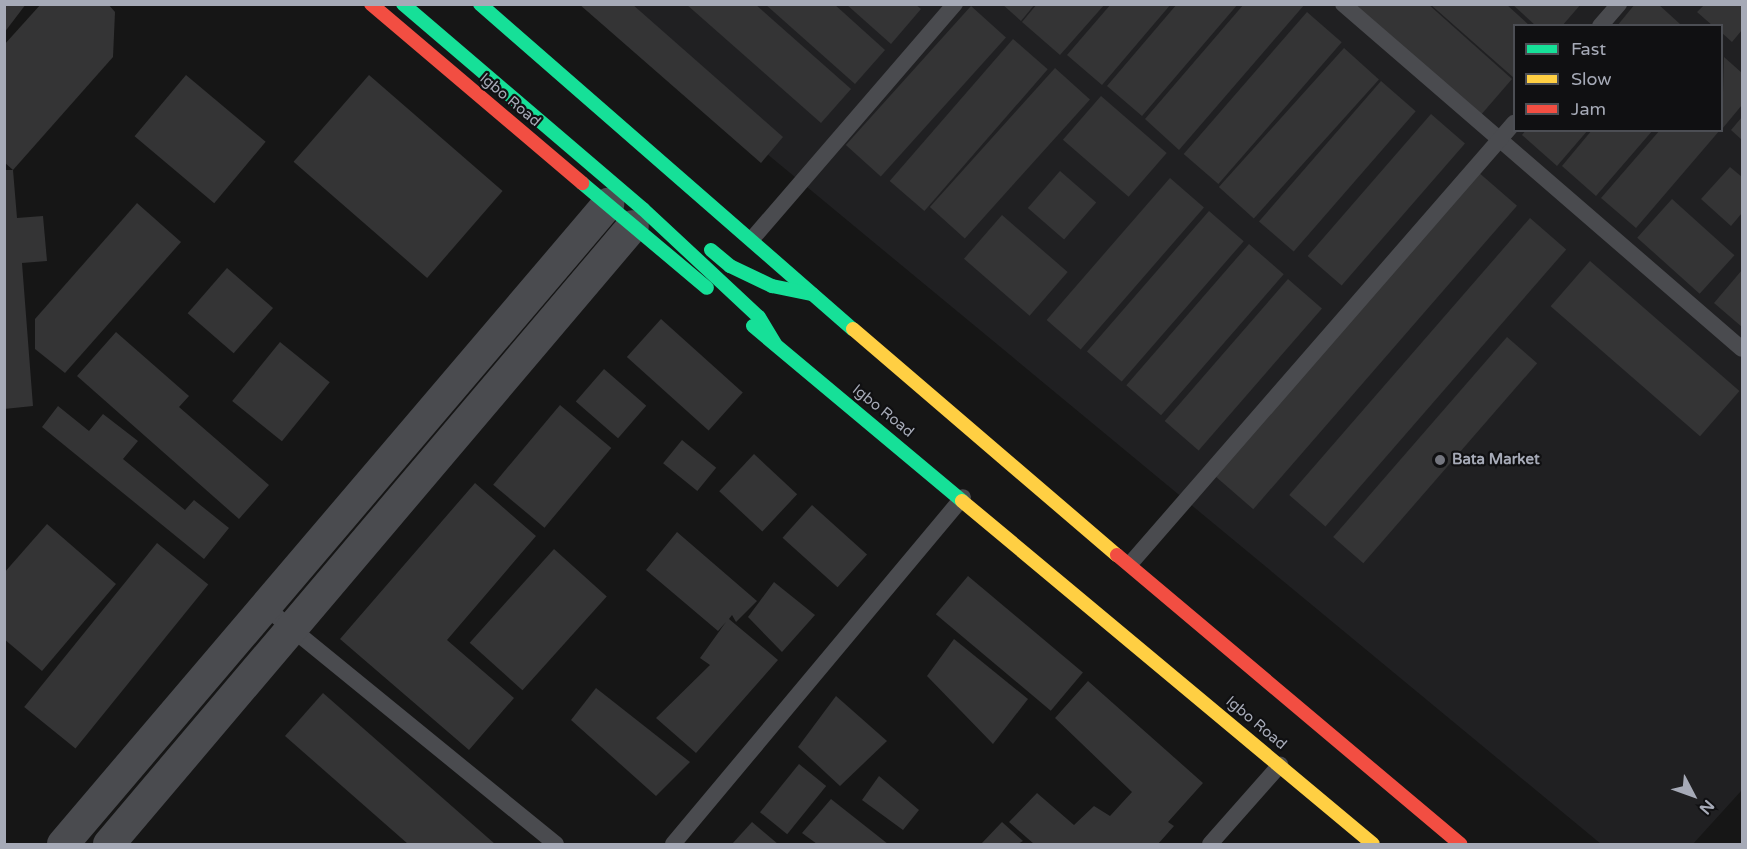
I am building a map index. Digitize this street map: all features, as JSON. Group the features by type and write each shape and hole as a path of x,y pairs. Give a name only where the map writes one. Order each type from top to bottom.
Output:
{"street":[{"name":"Igbo Road","path":"371,4 633,226 963,497 1373,844"},
{"path":"403,4 679,243 759,317 775,344"},
{"path":"480,4 752,238 812,294 1460,844"},
{"path":"597,150 730,266 772,286 812,294"},
{"path":"63,844 608,204"},
{"path":"109,844 633,226"}],"lane":[{"path":"752,238 955,4"},
{"path":"1343,4 1743,349"},
{"path":"1602,24 1619,4"},
{"path":"1130,564 1513,125"},
{"path":"673,844 963,497"},
{"path":"264,606 556,844"},
{"path":"1210,844 1280,765"}],"shaded area":[{"name":"Bata Market","path":"587,5 1742,5 1742,790 1693,844 1601,844"}],"building":[{"path":"4,4 26,4 4,33"},
{"path":"41,4 108,4 115,12 113,57 13,170 4,162 4,45"},
{"path":"579,4 632,4 783,137 761,163"},
{"path":"686,4 755,4 851,89 821,123"},
{"path":"765,4 834,4 885,50 855,84"},
{"path":"846,4 915,4 921,9 891,44"},
{"path":"1002,4 1035,4 1021,21"},
{"path":"1037,4 1105,4 1060,55 1022,22"},
{"path":"1111,4 1171,4 1102,85 1067,55"},
{"path":"1177,4 1238,4 1142,116 1107,86"},
{"path":"1244,4 1305,4 1179,150 1145,119"},
{"path":"1352,4 1428,4 1512,79 1480,116"},
{"path":"1430,4 1506,4 1528,24 1513,24 1513,77"},
{"path":"1512,4 1581,4 1564,24 1534,24"},
{"path":"1635,4 1658,4 1680,24 1619,24"},
{"path":"1704,5 1742,5 1742,30 1732,42 1723,34 1723,24 1711,24 1697,12"},
{"path":"971,6 1006,37 881,176 846,145"},
{"path":"1307,12 1342,42 1218,184 1184,154"},
{"path":"1013,39 1048,69 924,211 890,181"},
{"path":"1344,48 1379,79 1254,218 1219,187"},
{"path":"1724,57 1742,73 1742,105 1723,128"},
{"path":"1055,68 1090,99 965,238 930,207"},
{"path":"186,75 266,142 214,203 135,136"},
{"path":"369,75 503,191 427,278 294,162"},
{"path":"1381,81 1416,111 1294,252 1259,221"},
{"path":"1101,96 1167,153 1129,197 1063,140"},
{"path":"1431,114 1465,144 1342,285 1308,256"},
{"path":"1742,117 1742,140 1731,130"},
{"path":"1524,132 1586,132 1557,166 1522,135"},
{"path":"1590,132 1651,132 1596,196 1562,166"},
{"path":"1658,132 1718,132 1636,228 1601,198"},
{"path":"1730,167 1742,177 1742,213 1731,226 1701,199"},
{"path":"4,170 13,170 17,218 43,216 47,261 22,263 33,406 4,409"},
{"path":"1060,171 1096,202 1064,239 1028,208"},
{"path":"1477,171 1517,206 1253,509 1213,474"},
{"path":"1170,178 1204,208 1081,349 1047,320"},
{"path":"1672,199 1734,255 1700,294 1637,238"},
{"path":"137,203 181,242 65,373 35,349 35,319"},
{"path":"1209,211 1244,241 1122,382 1087,351"},
{"path":"1002,215 1068,272 1030,316 964,259"},
{"path":"1530,218 1566,249 1325,526 1289,495"},
{"path":"1249,244 1284,274 1161,415 1126,385"},
{"path":"1590,261 1739,391 1700,436 1551,306"},
{"path":"227,268 273,308 234,353 188,313"},
{"path":"1742,270 1742,327 1714,303"},
{"path":"1288,279 1322,309 1199,450 1165,421"},
{"path":"661,319 743,393 709,431 627,357"},
{"path":"116,332 189,396 179,407 269,485 239,519 77,376"},
{"path":"1507,337 1537,363 1363,563 1333,537"},
{"path":"280,342 330,382 282,441 232,401"},
{"path":"604,369 646,406 618,438 576,401"},
{"path":"560,405 611,448 544,528 493,485"},
{"path":"58,406 89,431 103,414 138,441 123,459 185,510 194,500 229,528 204,559 42,427"},
{"path":"682,440 716,468 697,491 663,463"},
{"path":"754,454 797,494 762,532 719,491"},
{"path":"475,483 536,536 447,640 514,698 469,750 340,639"},
{"path":"812,505 867,555 838,587 783,538"},
{"path":"47,524 116,584 42,671 4,639 4,573"},
{"path":"677,532 757,601 736,622 732,615 729,619 778,660 696,753 656,718 710,665 700,658 726,622 718,631 646,570"},
{"path":"157,543 208,585 76,749 24,707"},
{"path":"554,549 607,597 522,690 470,643"},
{"path":"968,576 1083,672 1051,711 936,614"},
{"path":"774,582 815,615 782,652 748,617"},
{"path":"954,639 1028,699 993,744 927,676"},
{"path":"1088,681 1203,783 1168,822 1174,826 1158,844 1034,844 1009,822 1037,793 1074,825 1094,806 1110,816 1132,792 1055,718"},
{"path":"596,688 690,762 656,796 571,720"},
{"path":"323,693 495,844 408,844 285,736"},
{"path":"836,696 887,741 840,786 798,747"},
{"path":"799,764 826,786 787,834 760,812"},
{"path":"879,776 919,810 903,830 862,800"},
{"path":"831,799 888,844 817,844 802,833"},
{"path":"752,822 778,844 732,844"},
{"path":"1002,822 1023,841 1018,844 981,844"}],"traffic: fast":[{"path":"403,4 643,209 759,317 775,344"},
{"path":"480,4 853,329"},
{"path":"582,183 707,288"},
{"path":"711,250 730,266 772,286 812,294"},
{"path":"753,326 962,501"}],"traffic: slow":[{"path":"853,329 1117,555"},
{"path":"962,501 1373,844"}],"traffic: jam":[{"path":"371,4 582,183"},
{"path":"1117,555 1460,844"}],"place":[{"name":"Bata Market","path":"1440,460"}]}
